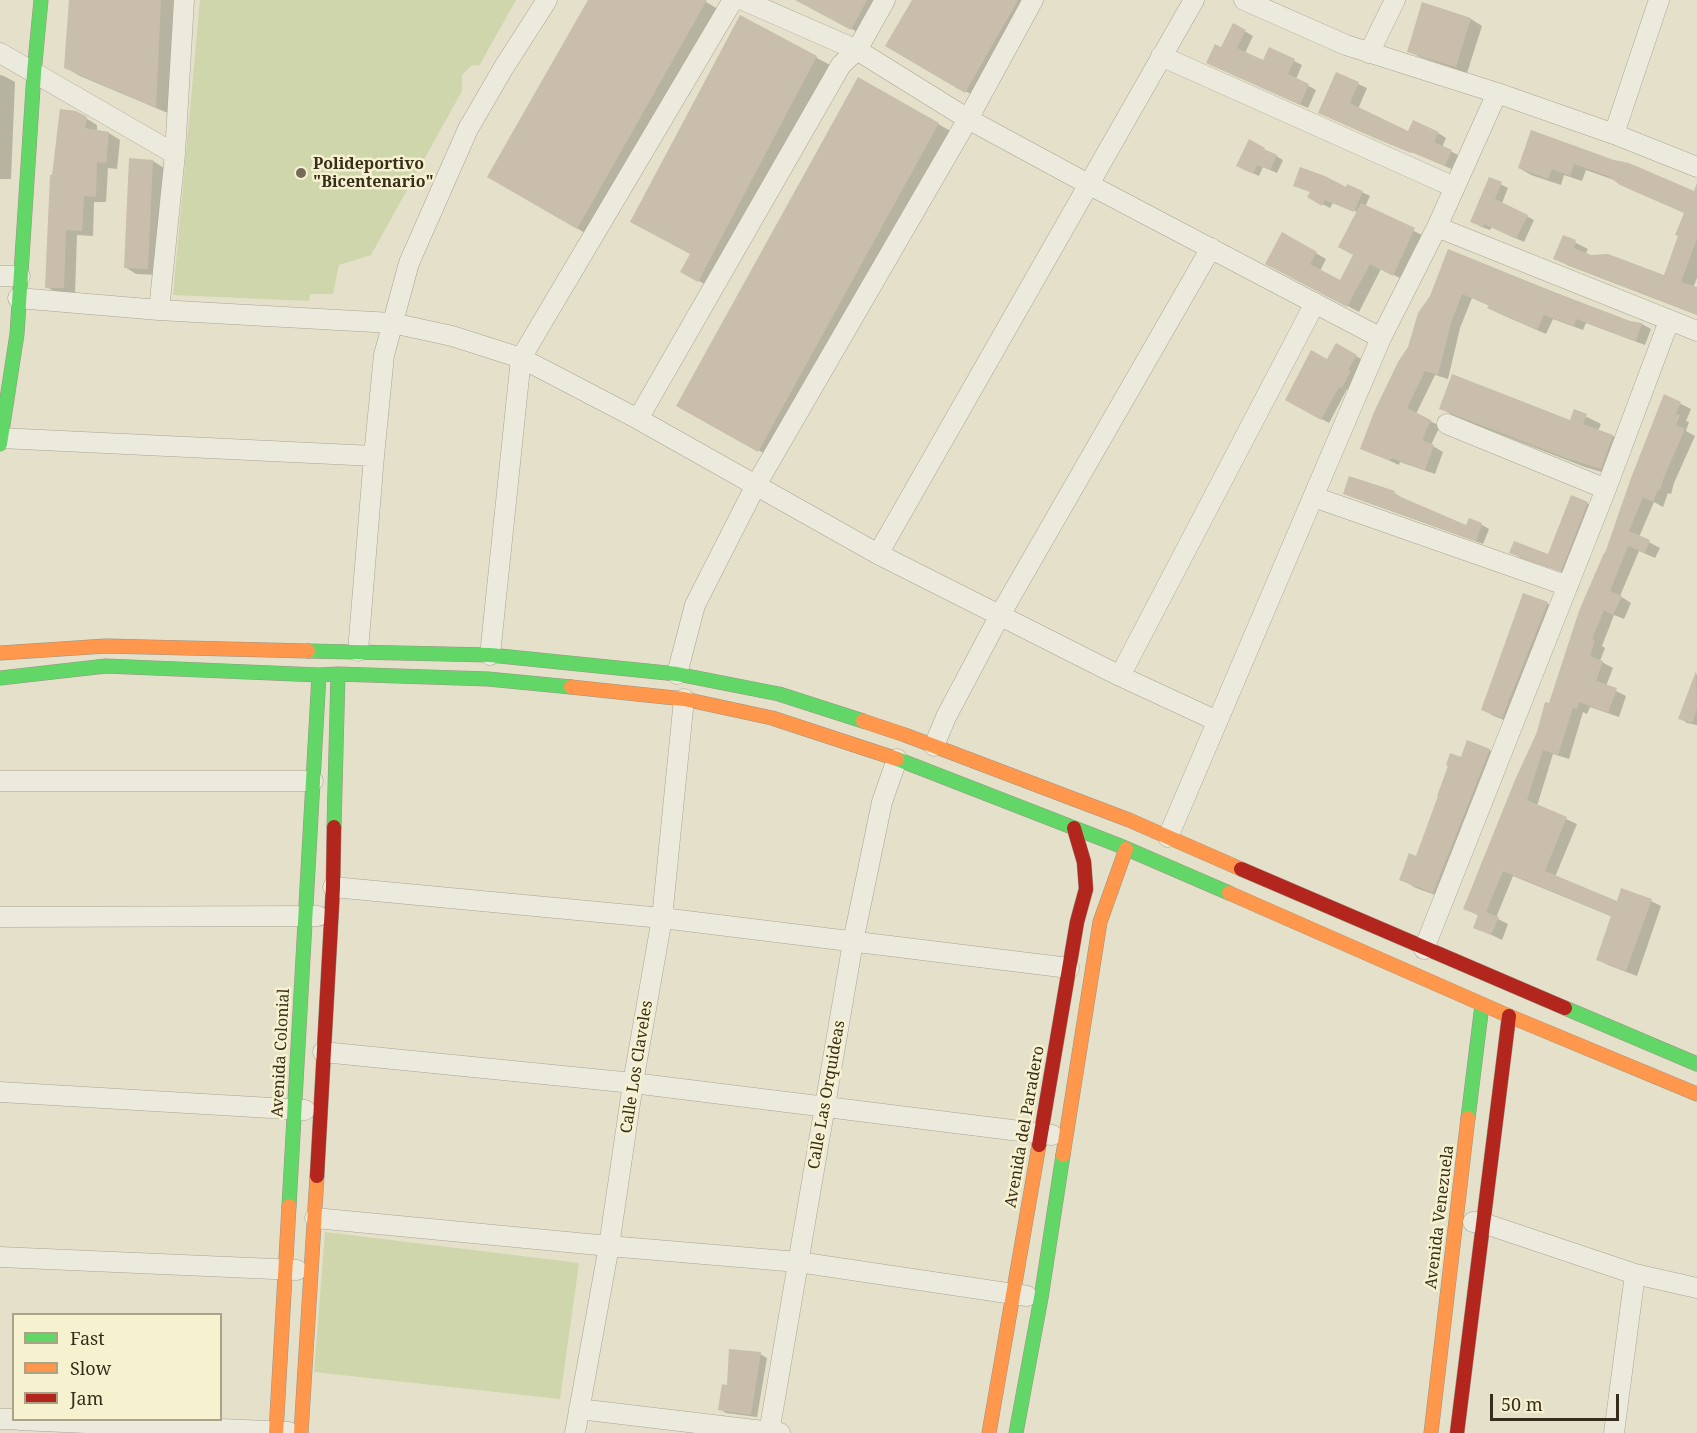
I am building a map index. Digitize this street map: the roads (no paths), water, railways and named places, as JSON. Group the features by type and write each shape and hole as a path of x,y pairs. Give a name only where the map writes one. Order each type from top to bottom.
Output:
{"street":[{"path":"0,444 17,334 18,298 10,276 41,0"},
{"path":"159,310 175,154 184,0"},
{"path":"358,651 384,355 409,263 468,129 547,0"},
{"path":"490,655 521,358 733,0"},
{"path":"743,0 857,50 968,119 1381,338"},
{"path":"638,419 841,65 857,50 885,0"},
{"path":"677,674 695,605 756,485 968,119 1033,0"},
{"path":"878,554 1194,0"},
{"path":"1244,0 1346,45 1497,93 1614,134 1697,167"},
{"path":"1369,52 1395,0"},
{"path":"1614,134 1659,0"},
{"path":"0,53 175,154"},
{"path":"1161,56 1454,187"},
{"path":"1168,837 1381,338 1437,227 1497,93"},
{"path":"1437,227 1697,331"},
{"path":"934,746 946,717 1000,615 1211,248"},
{"path":"18,298 159,310 392,323 452,336 521,358 638,419 878,554 1120,676 1217,721"},
{"path":"1120,676 1315,303"},
{"path":"1424,949 1606,489 1669,321"},
{"path":"1447,424 1606,489"},
{"path":"0,438 374,456"},
{"path":"1314,497 1568,585"},
{"path":"0,652 106,646 490,655 677,674 779,694 934,746 1482,1005 1697,1095"},
{"path":"0,678 106,666 488,679 684,699 772,718 897,759 1074,828 1124,836 1168,837 1424,949 1697,1064"},
{"path":"59,1421 301,1433 333,887 338,674"},
{"name":"Avenida Colonial","path":"276,1432 320,675"},
{"name":"Calle Los Claveles","path":"574,1433 609,1246 633,1083 662,918 684,699"},
{"name":"Calle Las Orquideas","path":"773,1433 798,1262 853,942 882,802 897,759"},
{"path":"0,781 314,781"},
{"name":"Avenida del Paradero","path":"988,1433 1077,922 1086,889 1084,862 1074,828"},
{"path":"1016,1433 1041,1298 1100,922 1115,877 1124,836"},
{"path":"333,887 662,918 1069,968"},
{"path":"0,917 331,917"},
{"name":"Avenida Venezuela","path":"1431,1433 1482,1005"},
{"path":"1457,1433 1509,1016"},
{"path":"322,1052 633,1083 1066,1137"},
{"path":"0,1092 320,1110"},
{"path":"315,1218 798,1262 1041,1298"},
{"path":"1456,1220 1483,1223 1635,1274 1697,1288"},
{"path":"0,1257 312,1270"},
{"path":"1614,1433 1635,1274"},
{"path":"579,1409 773,1433"}],"place":[{"name":"Polideportivo \"Bicentenario\"","path":"301,173"}]}
